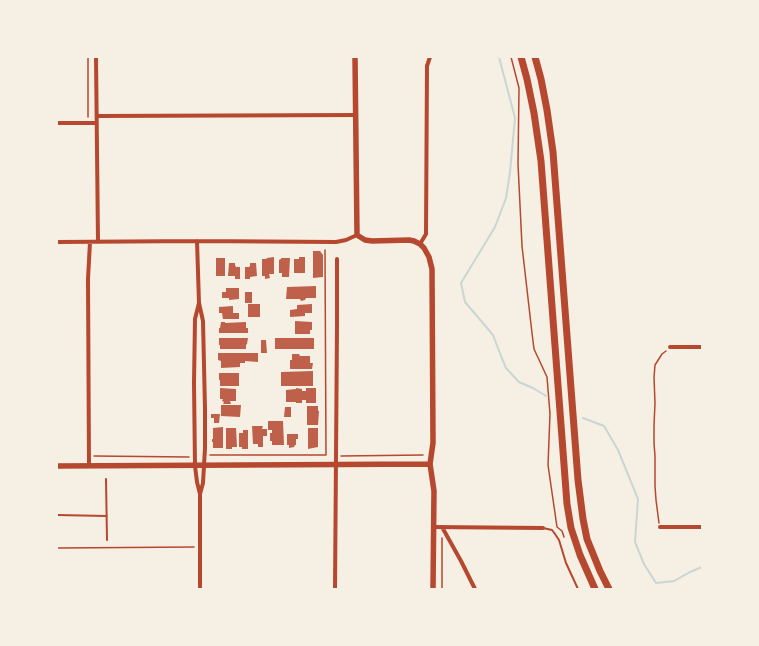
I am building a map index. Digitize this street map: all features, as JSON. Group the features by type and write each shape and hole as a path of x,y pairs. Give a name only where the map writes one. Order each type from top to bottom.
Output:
{"highway":[{"path":"521,57 534,113 541,161 567,504 571,528 580,555 595,589"},
{"path":"535,57 547,110 553,152 578,480 583,519 587,540 609,589"}],"street":[{"path":"96,57 98,242"},
{"path":"355,57 357,235"},
{"path":"420,244 426,234 427,66 430,57"},
{"path":"97,116 356,115"},
{"path":"57,123 96,123"},
{"path":"357,235 365,240 409,240 420,244 429,257 432,269 433,443 430,464 434,491 433,589"},
{"path":"57,242 336,242 346,240 357,235"},
{"path":"197,241 199,303 203,321 205,410 203,483 200,494"},
{"path":"88,466 88,279 90,242"},
{"path":"335,589 337,259"},
{"path":"199,303 195,319 194,383 195,466 200,494 200,589"},
{"path":"670,347 702,347"},
{"path":"57,466 430,464"},
{"path":"433,527 544,528"},
{"path":"442,527 475,589"},
{"path":"660,527 702,527"}],"lane":[{"path":"106,479 107,540"},
{"path":"57,515 107,516"},
{"path":"544,528 552,530 556,534 566,563 578,589"}],"path":[{"path":"88,57 88,119"},
{"path":"511,57 519,88 518,164 522,246 534,349 547,377 550,414 548,465 557,527 562,531 565,543"},
{"path":"325,250 326,455"},
{"path":"660,527 655,486 656,456 654,443 654,377 655,365 662,354 670,347"},
{"path":"341,456 423,455"},
{"path":"442,532 442,589"},
{"path":"57,548 200,547"}],"building":[{"path":"313,251 320,251 323,255 323,277 313,278"},
{"path":"274,257 274,274 269,274 270,278 265,279 265,276 262,276 262,259"},
{"path":"299,257 305,257 305,273 294,273 294,259 299,259"},
{"path":"216,258 225,258 225,276 216,276"},
{"path":"281,258 290,258 289,277 282,277 282,273 279,273 279,260"},
{"path":"229,263 235,263 236,267 240,267 240,279 235,279 235,276 228,276"},
{"path":"250,263 256,263 257,276 250,277 250,279 245,279 245,267 249,267"},
{"path":"316,286 316,298 306,298 305,300 301,301 300,299 286,299 287,287"},
{"path":"226,288 239,288 239,299 229,300 229,298 222,298 222,292 226,292"},
{"path":"245,292 252,292 252,303 245,303"},
{"path":"248,304 260,304 260,317 248,317"},
{"path":"312,304 312,313 305,313 305,316 290,317 290,310 297,309 297,305"},
{"path":"233,306 233,313 239,313 239,319 223,319 222,313 219,313 219,307"},
{"path":"295,321 312,322 312,330 310,330 310,334 295,334"},
{"path":"221,322 246,322 248,333 219,333"},
{"path":"219,338 248,338 246,349 220,349"},
{"path":"275,338 314,338 314,349 275,349"},
{"path":"261,340 266,340 267,353 261,353"},
{"path":"218,353 258,353 258,362 245,361 245,363 240,363 240,367 221,368 221,361 218,360"},
{"path":"292,354 310,356 310,363 313,363 312,369 290,369"},
{"path":"313,371 313,386 281,386 281,372"},
{"path":"219,373 239,373 239,386 220,386"},
{"path":"220,388 236,389 236,401 230,401 231,404 223,404 223,399 220,399"},
{"path":"296,388 306,391 306,388 316,388 316,403 306,403 306,400 302,400 302,403 286,402 286,390"},
{"path":"221,405 241,405 240,417 221,416"},
{"path":"307,406 318,406 318,425 307,425"},
{"path":"285,407 291,407 291,417 284,417"},
{"path":"211,414 220,414 219,423 214,423 214,418 211,418"},
{"path":"268,421 283,421 284,445 272,445 272,441 270,441 270,433 272,433 272,430 268,430"},
{"path":"252,426 263,426 262,429 267,429 267,436 263,436 263,447 258,447 258,444 253,444"},
{"path":"223,427 223,448 213,448 213,428"},
{"path":"226,428 236,428 237,447 226,449"},
{"path":"308,428 318,428 318,447 308,449"},
{"path":"243,430 248,430 248,449 242,449 242,447 239,447 239,433 243,433"},
{"path":"287,434 298,434 298,439 296,439 296,445 294,447 289,448 289,445 287,445"}],"waterway":[{"path":"499,57 515,118 506,198 495,227 461,283 465,302 493,335 506,368 519,382 546,396"},
{"path":"583,418 604,426 618,450 638,499 635,542 644,564 656,583 674,581 702,567"}]}
